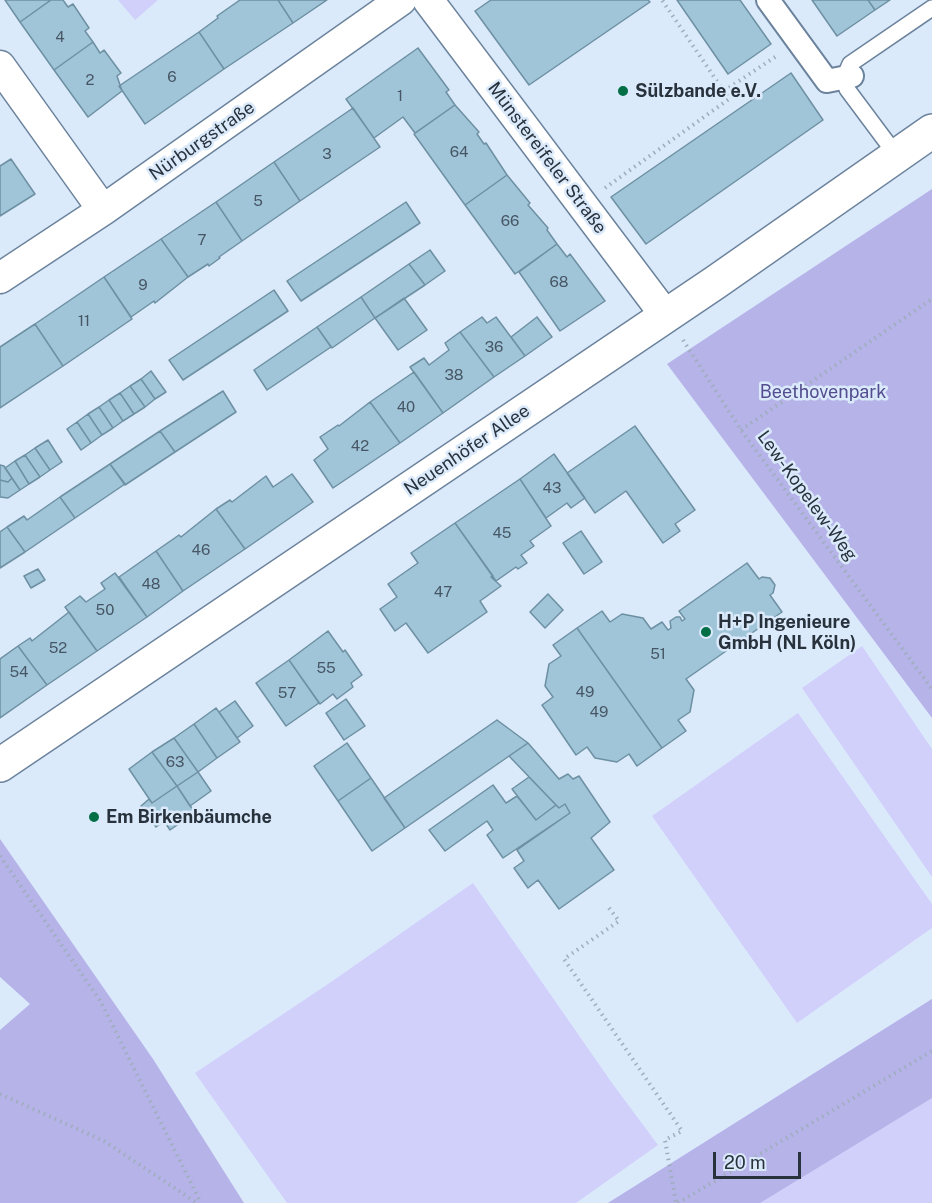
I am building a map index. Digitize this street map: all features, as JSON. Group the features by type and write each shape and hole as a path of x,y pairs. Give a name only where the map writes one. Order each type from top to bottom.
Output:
{"street":[{"name":"Nürburgstraße","path":"0,278 103,210 401,0"},
{"name":"Münstereifeler Straße","path":"429,0 666,316"},
{"path":"768,0 827,81 848,77"},
{"path":"0,66 103,210"},
{"name":"Neuenhöfer Allee","path":"0,765 666,316 932,131"}],"lane":[{"path":"897,156 847,89 850,64 932,8"}],"path":[{"path":"604,189 729,99 662,0"},
{"path":"724,91 778,55"},
{"path":"741,430 932,299"},
{"name":"Lew-Kopelew-Weg","path":"666,316 741,430 932,689"},
{"path":"0,856 101,1002 199,1203"},
{"path":"609,908 619,921 564,959 682,1131 665,1140 677,1203 932,1051"},
{"path":"0,1094 104,1141 199,1203"}],"shaded area":[{"path":"118,0 158,0 135,20"},
{"path":"862,646 932,749 932,877 802,688"},
{"path":"798,713 932,904 932,928 797,1023 652,816"},
{"path":"473,883 612,1083 658,1145 576,1203 287,1203 195,1073"},
{"path":"932,999 932,1203 608,1203"}],"green space":[{"name":"Beethovenpark","path":"932,189 932,718 667,364"},
{"path":"0,839 153,1059 244,1203 0,1203 0,1030 30,1004 0,977"},
{"path":"932,999 932,1098 760,1203 608,1203"}],"building":[{"path":"5,0 51,0 20,22"},
{"path":"51,0 63,0 68,7 73,4 89,28 85,31 93,42 54,70 20,22"},
{"path":"240,0 278,0 293,23 224,69 199,32"},
{"path":"278,0 327,0 293,23"},
{"path":"491,0 648,0 650,2 529,85 475,11"},
{"path":"677,0 740,0 771,44 728,74"},
{"path":"812,0 868,0 875,10 837,36"},
{"path":"868,0 890,0 875,10"},
{"path":"199,32 224,69 145,124 119,86"},
{"path":"93,42 100,53 104,50 121,73 117,76 122,91 88,117 54,70"},
{"path":"418,48 449,90 446,92 455,105 415,133 403,117 374,138 346,99"},
{"path":"791,73 823,120 646,244 611,197"},
{"path":"455,105 479,132 477,134 484,144 486,143 507,175 465,205 414,134"},
{"path":"353,108 380,147 300,201 274,162"},
{"path":"11,159 35,194 0,216 0,166"},
{"path":"274,162 300,201 242,241 216,202"},
{"path":"507,175 530,203 528,205 548,228 547,230 557,244 515,274 465,205"},
{"path":"216,202 242,241 209,266 208,264 188,277 161,239"},
{"path":"406,202 420,223 301,301 287,281"},
{"path":"161,239 188,277 155,303 154,301 131,317 104,277"},
{"path":"557,244 567,257 570,254 605,301 560,331 519,272"},
{"path":"430,250 445,271 425,285 409,264"},
{"path":"409,264 425,285 375,318 361,297"},
{"path":"104,277 132,319 63,366 35,324"},
{"path":"274,290 288,311 183,380 169,360"},
{"path":"361,297 375,318 332,348 317,327"},
{"path":"404,298 427,330 398,350 375,318"},
{"path":"482,317 487,323 496,317 525,356 494,377 460,332"},
{"path":"537,317 552,337 525,356 511,337"},
{"path":"35,324 63,366 0,408 0,347"},
{"path":"317,327 331,347 267,390 254,370"},
{"path":"460,332 494,377 443,413 410,367 424,358 429,365 449,350 445,343"},
{"path":"151,371 166,392 155,399 141,379"},
{"path":"414,372 443,413 400,443 370,402"},
{"path":"141,379 155,399 145,407 130,386"},
{"path":"130,386 145,407 134,414 120,393"},
{"path":"223,391 236,412 175,452 160,431"},
{"path":"120,393 134,414 123,421 109,400"},
{"path":"109,400 123,421 113,428 99,407"},
{"path":"370,402 400,443 333,488 314,460 328,449 320,437 339,426"},
{"path":"99,407 113,428 102,435 88,414"},
{"path":"88,414 102,435 91,443 77,422"},
{"path":"77,422 91,443 81,450 67,429"},
{"path":"635,426 695,510 675,524 680,531 663,543 626,491 595,513 567,473"},
{"path":"160,431 175,452 125,485 110,464"},
{"path":"48,440 62,462 50,470 35,448"},
{"path":"35,448 50,470 40,477 25,455"},
{"path":"554,454 585,498 571,508 567,503 546,518 520,479"},
{"path":"25,455 40,477 29,484 15,461"},
{"path":"15,461 29,484 20,490 5,468"},
{"path":"110,464 125,484 75,518 60,497"},
{"path":"0,465 4,466 12,478 8,482 0,480"},
{"path":"292,474 313,502 245,549 216,509 230,500 232,502 266,476 273,487"},
{"path":"12,478 20,490 8,498 0,497 0,480 8,482"},
{"path":"520,479 551,526 530,541 534,546 521,555 527,563 518,569 516,567 496,581 455,523"},
{"path":"60,497 75,518 25,552 7,527 24,516 27,520"},
{"path":"216,509 245,549 183,591 156,551 179,535 181,537"},
{"path":"455,523 493,576 491,577 501,586 480,601 487,612 428,653 406,623 395,631 380,609 397,597 388,584 418,563 411,553"},
{"path":"7,527 25,552 0,568 0,532"},
{"path":"581,531 602,562 584,574 563,543"},
{"path":"156,551 183,591 147,617 119,577"},
{"path":"747,563 759,579 770,578 775,585 770,595 782,612 686,679 694,690 690,712 678,720 686,731 662,748 577,628 602,611 610,622 622,614 643,618 651,629 662,622 668,630 671,628 670,621 676,617 680,617 682,621 685,619 679,611"},
{"path":"38,569 45,580 31,588 24,576"},
{"path":"115,573 147,617 97,651 65,607 80,596 86,602 105,589 101,583"},
{"path":"548,594 563,610 545,628 530,612"},
{"path":"69,612 97,651 47,685 18,646 30,638 32,641"},
{"path":"577,628 662,748 637,766 629,754 617,762 595,758 587,747 576,755 542,705 553,697 545,686 549,664 561,656 553,645"},
{"path":"328,631 343,652 345,650 362,675 351,683 353,687 337,699 333,694 320,704 289,660"},
{"path":"18,646 47,685 0,718 0,659"},
{"path":"289,660 319,703 286,726 256,683"},
{"path":"346,699 365,726 344,740 326,713"},
{"path":"235,701 253,726 237,738 219,712"},
{"path":"216,708 240,742 217,758 194,724"},
{"path":"497,720 528,743 405,828 384,798"},
{"path":"194,724 217,758 198,772 174,738"},
{"path":"174,738 198,772 177,786 152,752"},
{"path":"347,743 371,778 338,801 314,766"},
{"path":"528,743 559,779 568,774 573,779 579,776 610,822 591,838 614,870 559,909 538,880 528,888 514,868 524,861 517,850 570,813 565,804 559,808 509,756"},
{"path":"152,752 177,786 152,803 129,769"},
{"path":"198,772 211,791 190,806 177,786"},
{"path":"529,777 556,805 536,820 512,789"},
{"path":"371,778 405,828 372,851 338,801"},
{"path":"493,785 506,803 517,796 536,820 556,805 559,808 565,804 570,813 503,858 487,835 493,830 487,821 445,851 429,830"},
{"path":"177,786 195,813 170,830 164,821 156,827 141,806 149,799 152,803"}],"place":[{"name":"Sülzbande e.V.","path":"623,91"},
{"name":"H+P Ingenieure GmbH (NL Köln)","path":"706,632"},
{"name":"Em Birkenbäumche","path":"94,817"}]}
